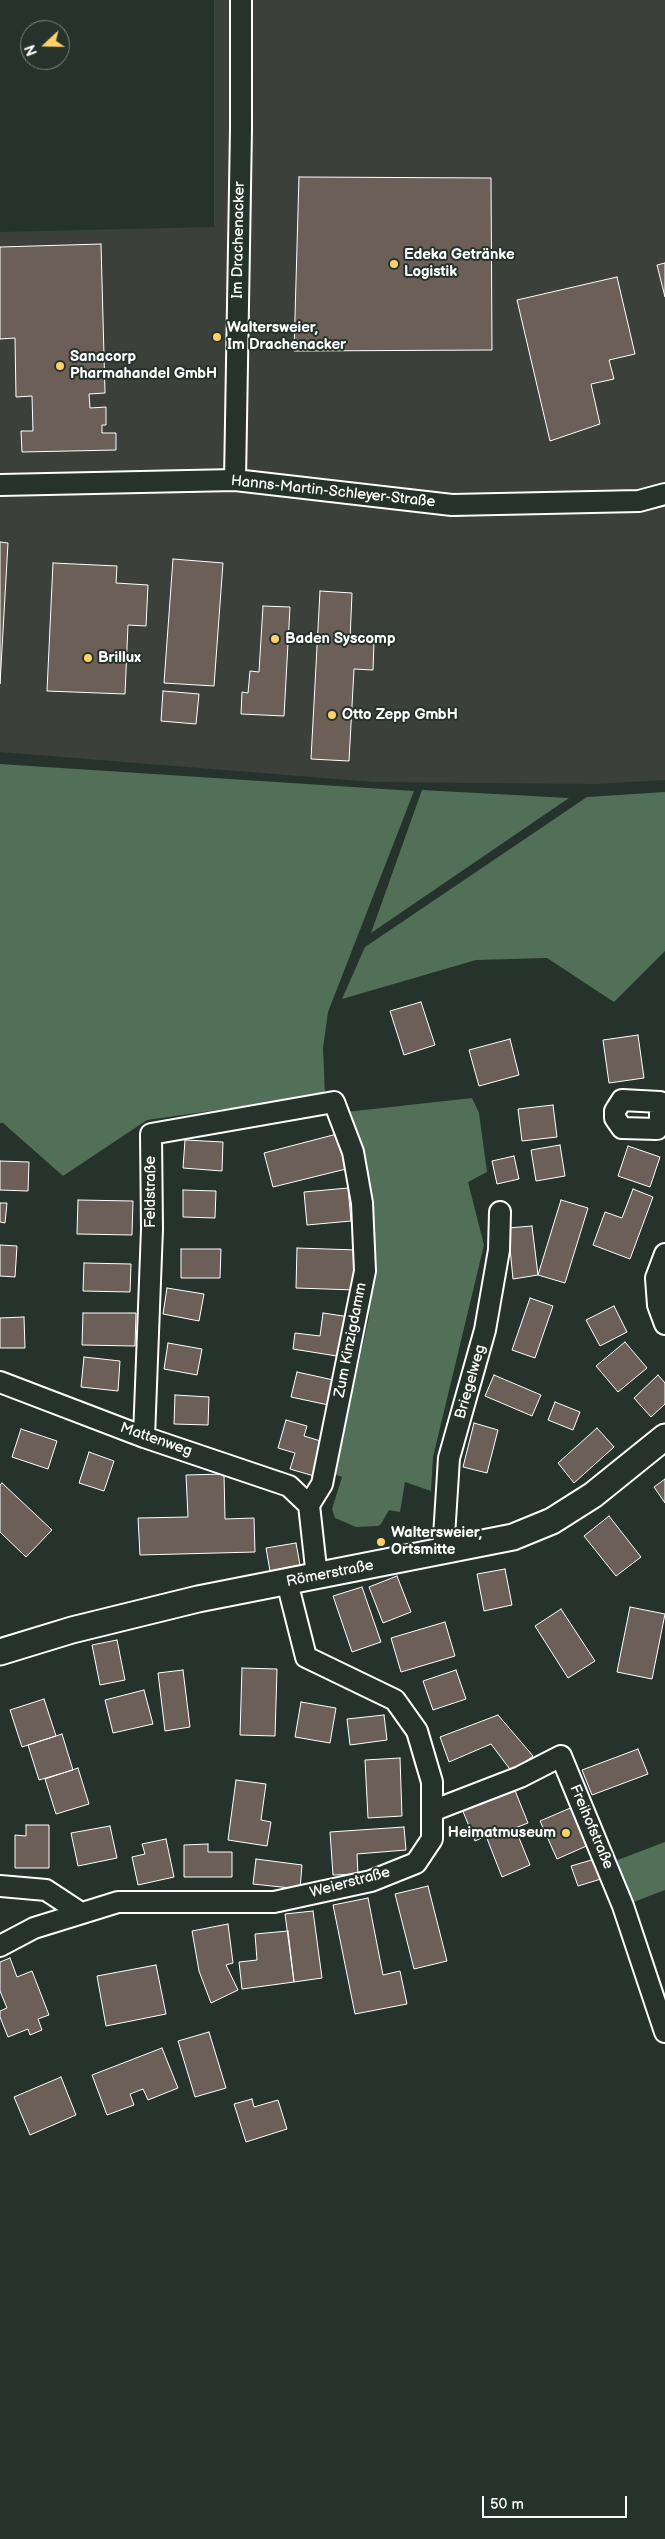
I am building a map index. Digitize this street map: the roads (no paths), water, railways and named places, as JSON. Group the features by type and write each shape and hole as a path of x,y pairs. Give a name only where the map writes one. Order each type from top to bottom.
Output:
{"street":[{"name":"Im Drachenacker","path":"235,480 241,130 241,0"},
{"name":"Hanns-Martin-Schleyer-Straße","path":"0,485 235,480 452,505 639,501 665,494"},
{"name":"Feldstraße","path":"144,1437 152,1229 151,1134 334,1102"},
{"name":"Zum Kinzigdamm","path":"309,1505 322,1484 365,1271 362,1203 353,1152 334,1102"},
{"name":"Briegelweg","path":"444,1552 449,1458 485,1330 499,1250 500,1212"},
{"path":"665,1254 656,1278 658,1304 665,1324"},
{"name":"Mattenweg","path":"0,1382 144,1437 289,1486 309,1505"},
{"name":"Römerstraße","path":"0,1652 101,1623 198,1599 513,1537 552,1521 593,1495 665,1437"},
{"path":"309,1505 317,1576"},
{"name":"Weierstraße","path":"0,1946 34,1928 118,1902 274,1902 371,1881 416,1863 432,1839 432,1782 417,1731 395,1700 306,1658 287,1582"},
{"name":"Freihofstraße","path":"432,1811 520,1777 561,1756 616,1888 661,2011 665,2032"},
{"path":"0,1886 46,1890 81,1914"}],"place":[{"name":"Edeka Getränke Logistik","path":"394,264"},
{"name":"Waltersweier, Im Drachenacker","path":"217,337"},
{"name":"Sanacorp Pharmahandel GmbH","path":"60,366"},
{"name":"Baden Syscomp","path":"275,639"},
{"name":"Brillux","path":"88,658"},
{"name":"Otto Zepp GmbH","path":"332,715"},
{"name":"Waltersweier, Ortsmitte","path":"381,1542"},
{"name":"Heimatmuseum","path":"566,1833"}]}
